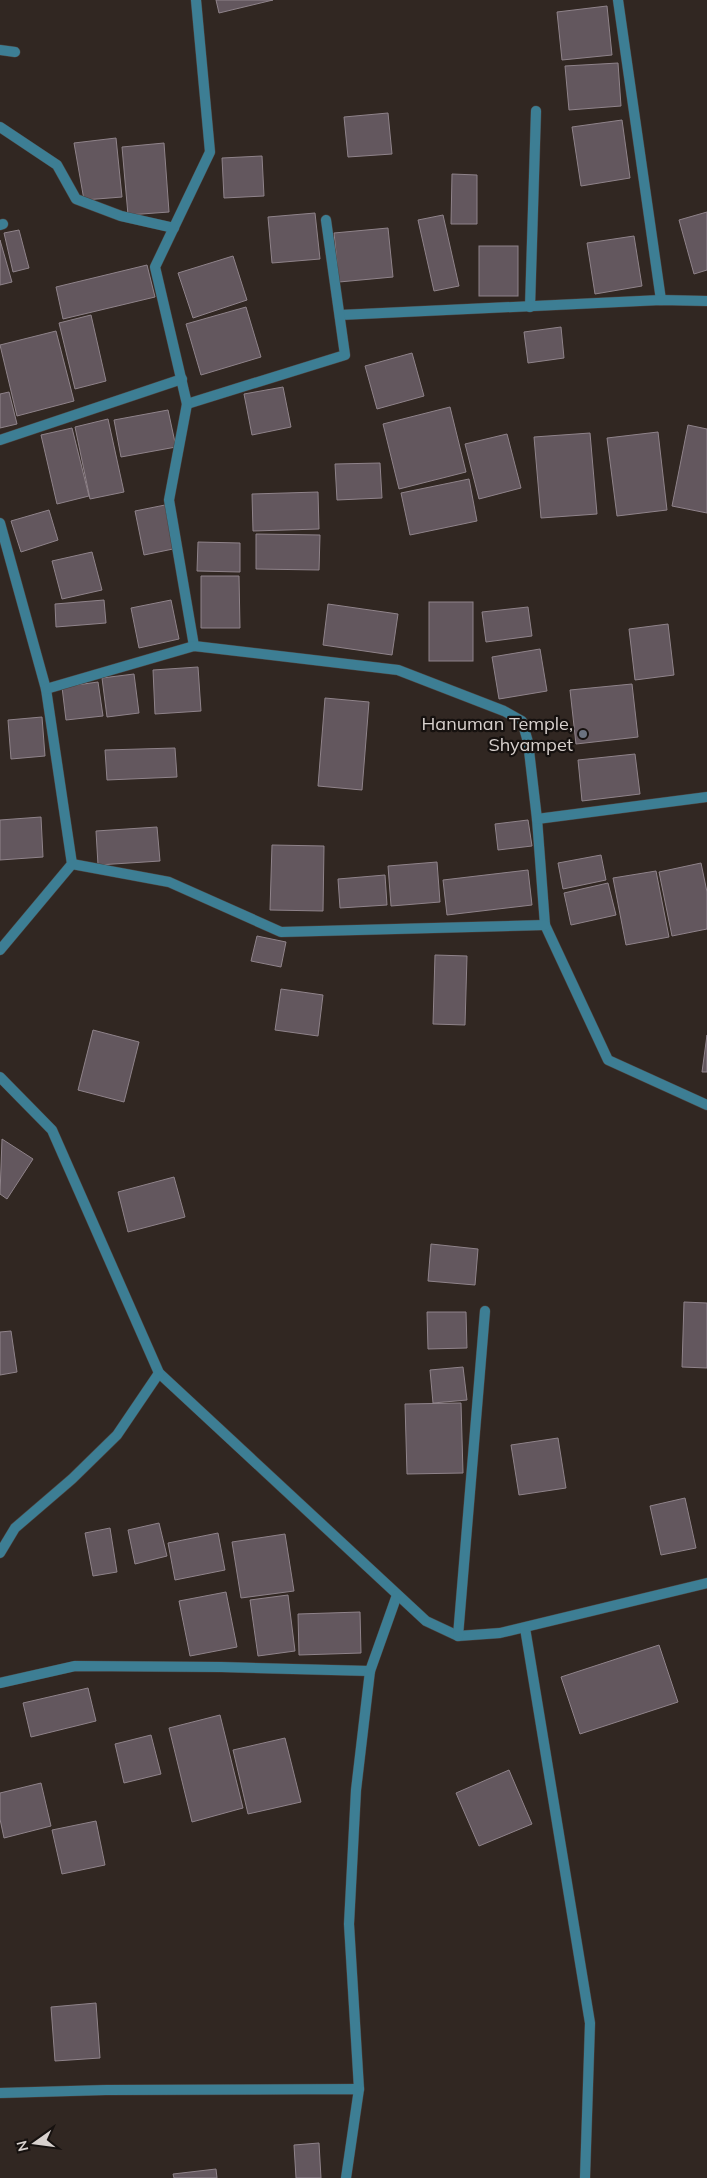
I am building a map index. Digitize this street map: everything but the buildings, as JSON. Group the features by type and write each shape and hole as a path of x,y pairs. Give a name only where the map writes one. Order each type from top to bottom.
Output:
{"street":[{"path":"194,646 170,500 187,404 155,267 210,152 196,0"},
{"path":"618,0 661,300"},
{"path":"0,50 14,52"},
{"path":"530,306 536,111"},
{"path":"0,127 57,165 76,198 121,216 174,228"},
{"path":"187,404 345,355 326,220"},
{"path":"340,316 661,300 707,301"},
{"path":"0,440 182,379"},
{"path":"0,523 46,689 72,864 0,950"},
{"path":"46,689 194,646 398,670 504,711 522,722 528,742 537,819 545,925 608,1060 707,1105"},
{"path":"537,819 707,797"},
{"path":"72,864 168,882 281,932 545,925"},
{"path":"0,1077 52,1130 159,1373 426,1621 458,1636 500,1633 707,1583"},
{"path":"458,1636 485,1311"},
{"path":"0,1553 15,1528 72,1479 117,1435 159,1373"},
{"path":"346,2178 359,2089 349,1924 356,1790 370,1671 397,1595"},
{"path":"525,1628 590,2023 586,2178"},
{"path":"0,1684 75,1666 370,1671"},
{"path":"0,2093 116,2090 359,2089"}],"place":[{"name":"Hanuman Temple, Shyampet","path":"583,734"}]}
